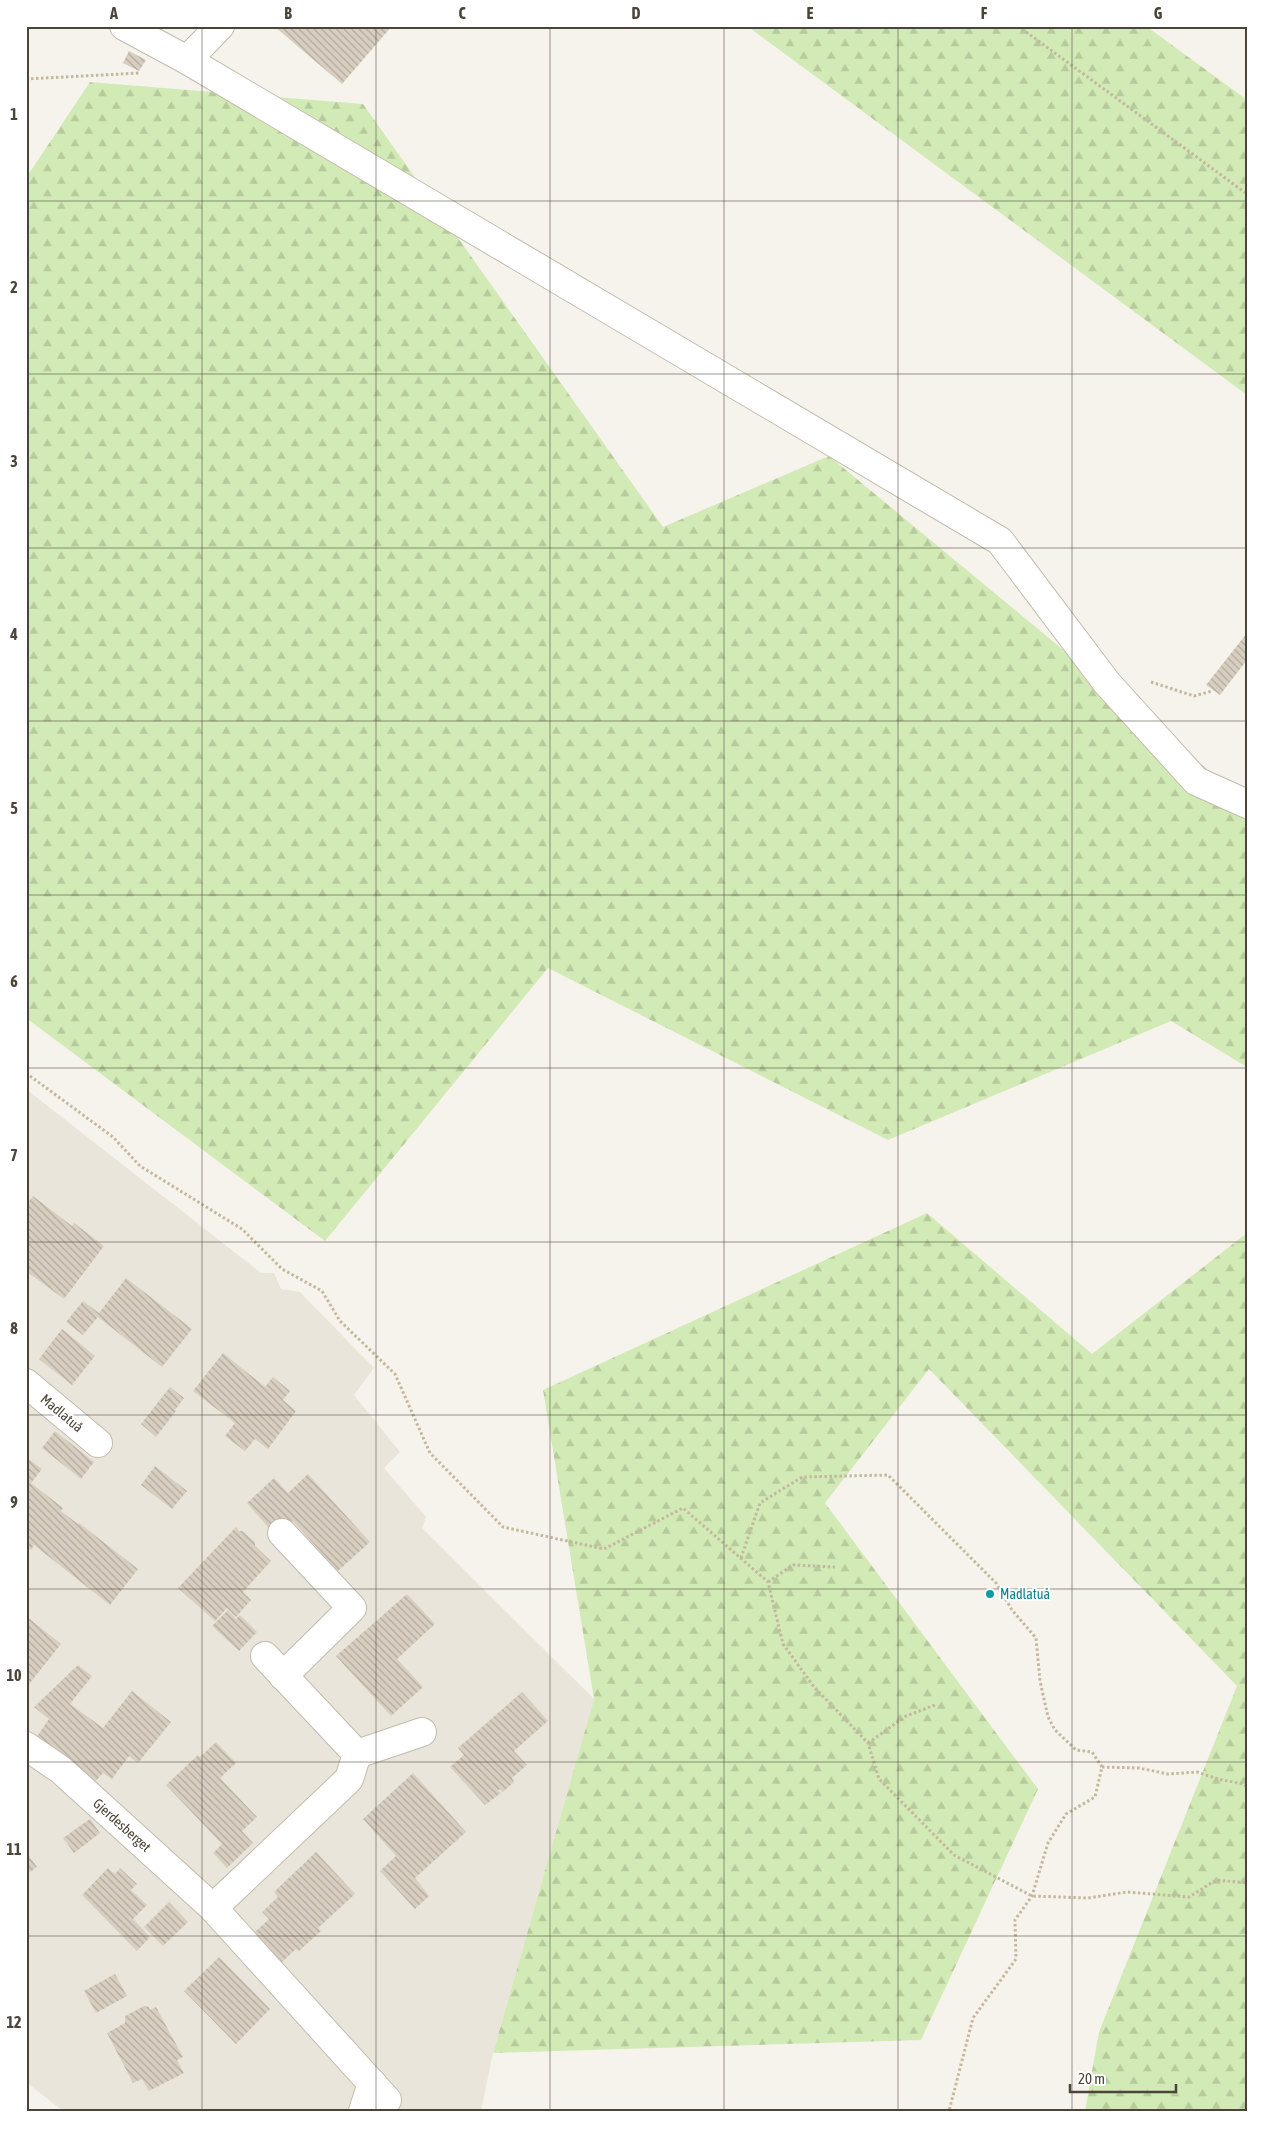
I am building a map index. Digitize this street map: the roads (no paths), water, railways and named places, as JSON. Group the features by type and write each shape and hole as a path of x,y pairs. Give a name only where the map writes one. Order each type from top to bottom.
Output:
{"street":[{"path":"124,26 175,53 1000,541 1107,683 1196,781 1247,804"},
{"path":"175,53 220,26"},
{"name":"Madlatuå","path":"26,1383 98,1443"},
{"path":"282,1532 352,1608 283,1676"},
{"path":"265,1656 356,1754"},
{"path":"356,1754 422,1732"},
{"name":"Gjerdesberget","path":"26,1746 61,1770 214,1908 374,2098"},
{"path":"214,1908 349,1779 356,1754"}],"place":[{"name":"Madlatuå","path":"990,1594"}]}
